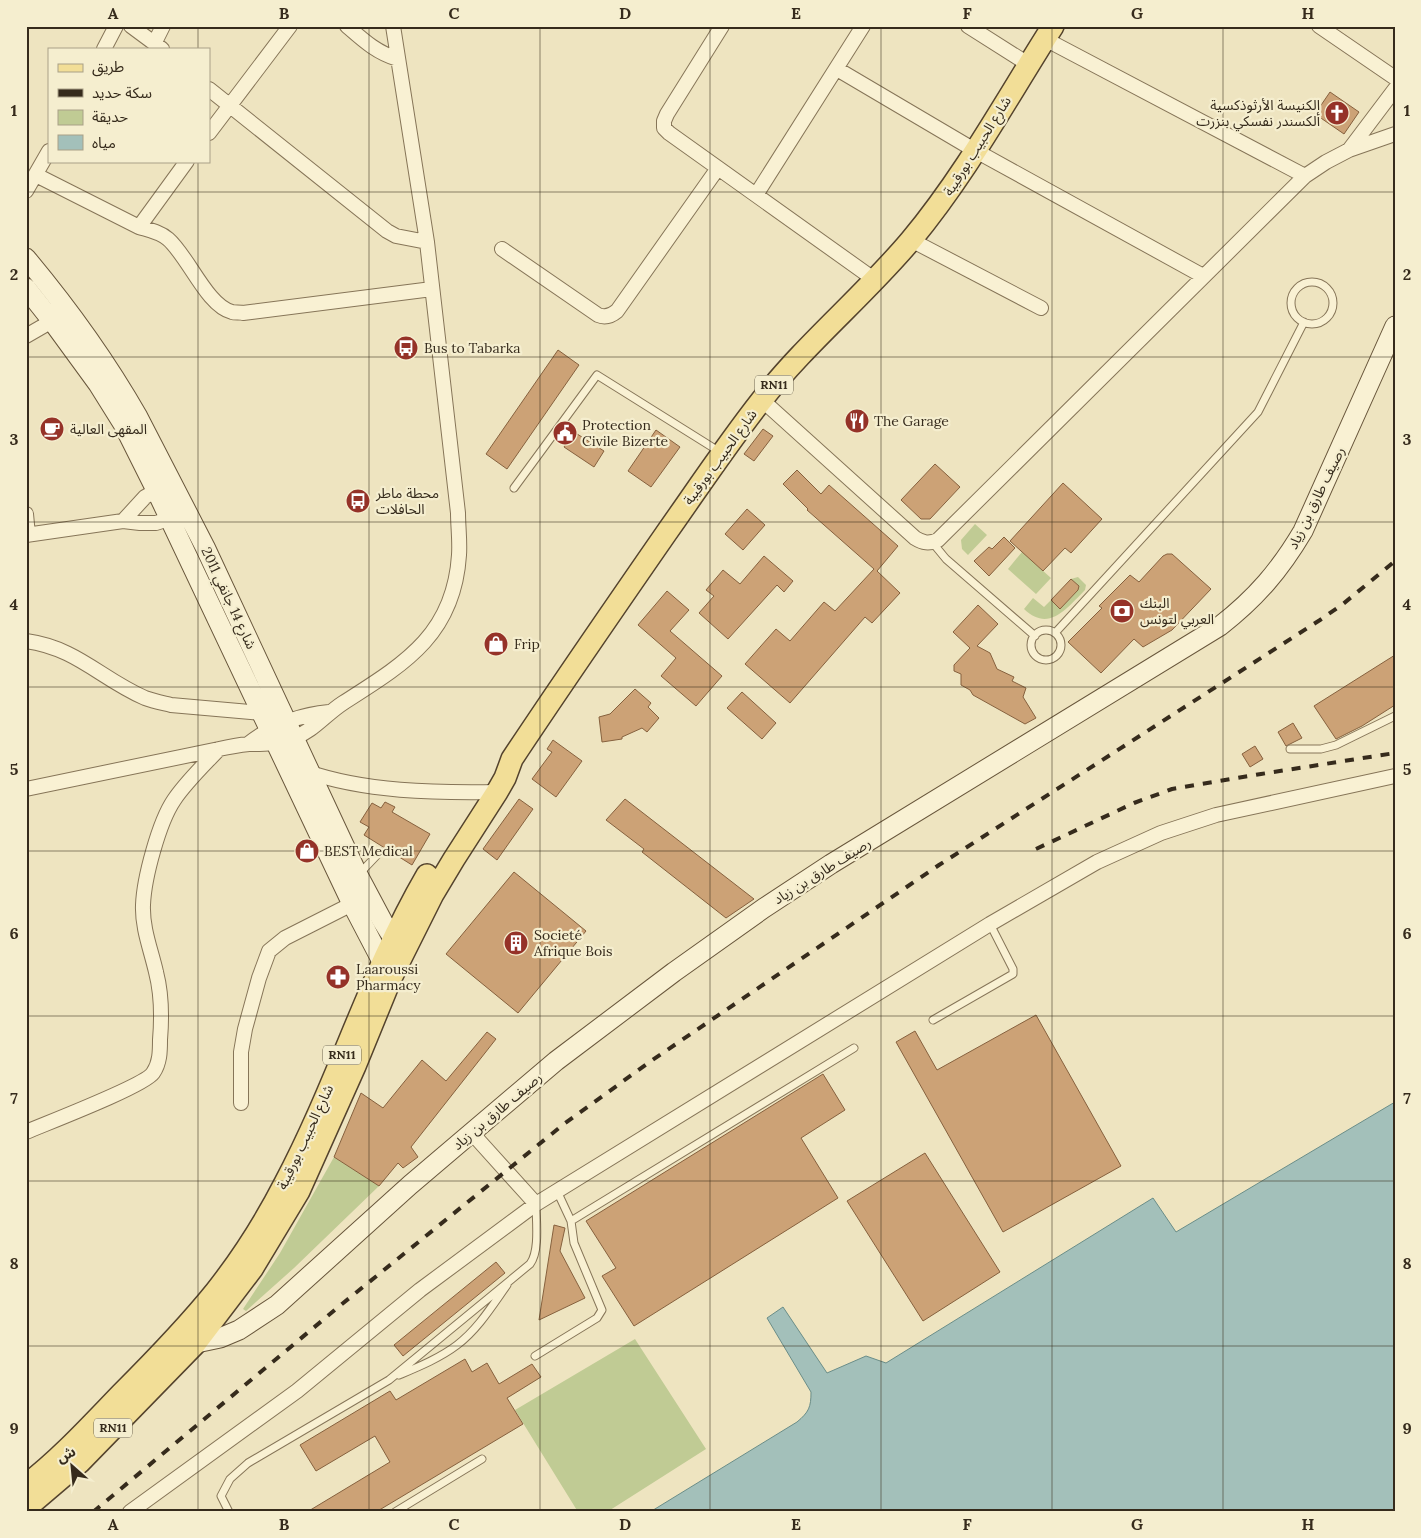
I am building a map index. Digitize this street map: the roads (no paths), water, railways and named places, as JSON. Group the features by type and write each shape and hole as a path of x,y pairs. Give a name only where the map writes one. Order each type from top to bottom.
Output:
{"main road":[{"name":"شارع الحبيب بورقيبة","path":"166,1348 217,1290 238,1261 284,1185 398,947 442,850 489,792 498,773 512,759 597,632 762,400 803,353 875,280 942,202 1049,33"},
{"name":"شارع 14 جانفي 2011","path":"26,258 66,309 126,396 165,486 170,520 276,731 287,764 352,904 386,970"},
{"name":"شارع 14 جانفي 2011","path":"26,288 52,321 111,405 165,486 188,512 287,721 276,731"},
{"name":"رصيف طارق بن زياد","path":"166,1348 220,1338 258,1319 277,1305 471,1132 556,1061 602,1025 764,908 831,864 1220,626 1239,612 1273,577 1303,532 1395,326"},
{"name":"شارع 14 جانفي 2011","path":"276,731 310,772 358,875 398,947"},
{"name":"شارع الحبيب بورقيبة","path":"195,1344 252,1269 299,1191 355,1066 386,970"},
{"name":"RN11","path":"26,1508 80,1462 195,1344"},
{"name":"RN11","path":"26,1485 65,1451 166,1348"}],"street":[{"path":"105,48 116,26"},
{"path":"131,26 159,46 163,26"},
{"path":"210,132 290,26"},
{"path":"347,26 385,56 398,59"},
{"path":"26,641 60,649 77,657 138,694 158,702 276,731 308,731 329,712 400,665 430,636 441,618 450,599 456,578 459,554 458,513 427,242 393,26"},
{"path":"722,26 664,121 664,128 875,280"},
{"path":"756,195 863,26"},
{"path":"968,26 1028,64"},
{"path":"1319,26 1395,78"},
{"path":"1049,33 1305,176"},
{"path":"838,68 976,151 1203,276"},
{"path":"1349,150 1395,89"},
{"path":"210,90 229,107 387,231 408,239 427,242"},
{"path":"762,400 915,538 926,543 938,540 1305,176 1349,150 1395,134"},
{"path":"26,191 48,153"},
{"path":"139,227 180,163"},
{"path":"502,250 598,315 610,316 617,310 718,168"},
{"path":"36,175 139,227 162,235 182,254 210,296 231,312 243,313 432,289"},
{"path":"911,240 1041,308"},
{"path":"26,336 52,321"},
{"path":"123,521 145,496 165,486"},
{"path":"26,514 27,535 123,521 156,523 170,520 188,512"},
{"path":"287,721 329,712"},
{"path":"26,789 248,744 276,731"},
{"path":"26,1132 133,1086 153,1074 160,1055 162,1007 143,920 143,904 149,872 165,816 174,800 218,749"},
{"path":"287,764 329,778 368,785 448,793 489,792"},
{"path":"130,1512 297,1390 420,1290 536,1204 990,924 1097,862 1161,833 1216,815 1395,776"},
{"path":"241,1103 241,1052 245,1029 259,978 269,951 285,938 352,904"},
{"path":"471,1132 536,1204"}],"lane":[{"path":"1307,282 1320,283 1330,292 1333,305 1331,311 1327,317 1315,324 1304,322 1295,316 1292,310 1292,296 1295,289 1301,284 1307,282"},
{"path":"1055,633 1258,412 1304,322"},
{"path":"514,488 597,375 722,454"},
{"path":"932,542 946,559 1035,636"},
{"path":"1044,630 1055,633 1061,641 1060,650 1057,655 1048,659 1039,657 1032,650 1035,636 1044,630"},
{"path":"1290,749 1321,749 1336,746 1395,716"},
{"path":"358,875 380,852"},
{"path":"933,1020 1013,974 1013,969 990,924"},
{"path":"571,1221 854,1048"},
{"path":"534,1356 597,1318 602,1310 574,1244 571,1221 557,1191"},
{"path":"389,1380 534,1259 536,1250 536,1204"},
{"path":"229,1512 221,1496 230,1479 248,1463 389,1380 426,1363 458,1345 480,1323 513,1278"},
{"path":"395,1512 482,1460"}],"water":[{"path":"1395,1102 1395,1512 650,1512 797,1422 807,1412 810,1405 811,1392 767,1318 783,1307 827,1373 866,1356 886,1363 1153,1198 1176,1232"}],"railway":[{"path":"93,1512 342,1304 564,1124 651,1061 939,865 1320,620 1343,604 1395,561"},
{"path":"1036,849 1134,803 1172,789 1395,753"}],"place":[{"name":"الكنيسة الأرثوذكسية ألكسندر نفسكي بنزرت","path":"1337,113"},
{"name":"Bus to Tabarka","path":"406,348"},
{"name":"The Garage","path":"857,421"},
{"name":"المقهى العالية","path":"52,429"},
{"name":"Protection Civile Bizerte","path":"565,433"},
{"name":"محطة ماطر الحافلات","path":"358,501"},
{"name":"البنك العربي لتونس","path":"1122,611"},
{"name":"Frip","path":"496,644"},
{"name":"BEST Medical","path":"307,851"},
{"name":"Societé Afrique Bois","path":"516,943"},
{"name":"Laaroussi Pharmacy","path":"338,977"}]}
